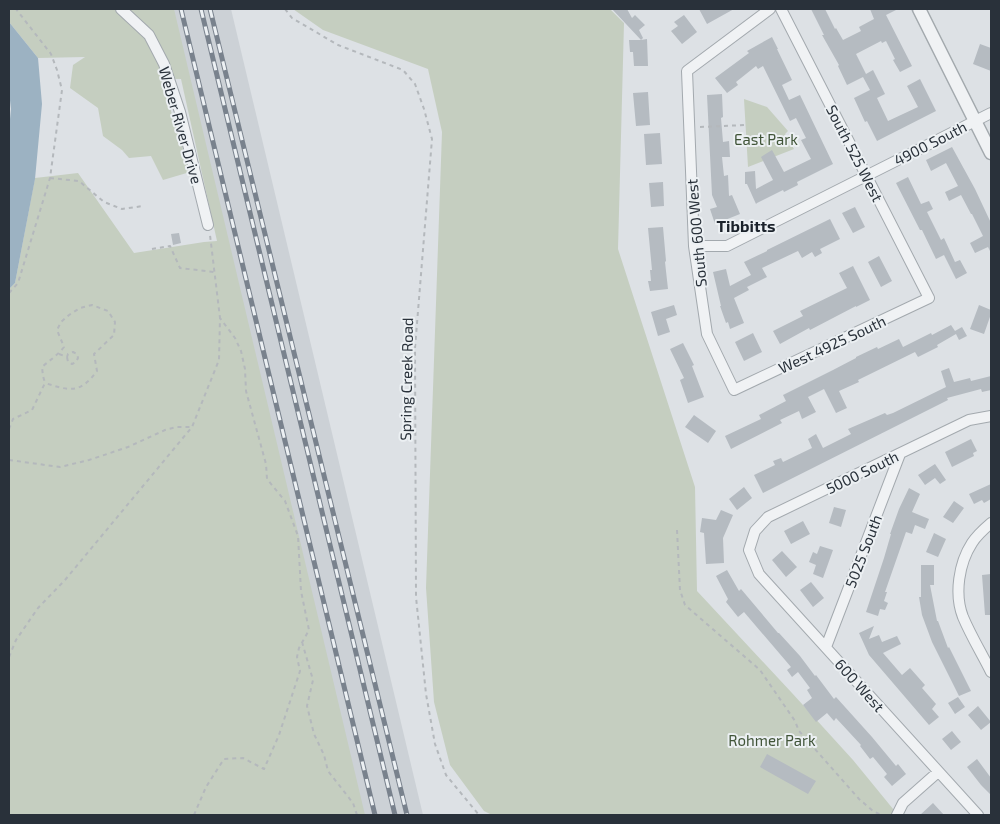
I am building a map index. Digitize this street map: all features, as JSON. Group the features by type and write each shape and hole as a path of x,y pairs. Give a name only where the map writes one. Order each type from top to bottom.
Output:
{"street":[{"name":"Weber River Drive","path":"121,9 149,35 164,64 180,112 208,226"},
{"name":"South 600 West","path":"734,390 707,334 694,246 687,71 770,9"},
{"name":"South 525 West","path":"781,9 930,298"},
{"path":"919,9 991,153"},
{"name":"4900 South","path":"694,246 727,246 991,113"},
{"name":"West 4925 South","path":"734,390 930,298"},
{"name":"5000 South","path":"749,550 755,531 768,518 969,420 991,416"},
{"name":"5025 South","path":"826,648 900,454"},
{"path":"991,523 969,548 962,565 958,588 963,616 991,672"},
{"name":"600 West","path":"749,550 759,574 978,815"},
{"path":"897,815 903,803 938,772"}],"path":[{"path":"9,293 18,283 50,178 62,90 51,54 16,9"},
{"name":"Spring Creek Road","path":"285,9 292,18 338,45 403,70 415,84 432,139 415,348 416,597 426,694 435,744 446,774 479,815"},
{"path":"695,128 746,125"},
{"path":"50,178 79,181 104,202 122,209 143,206"},
{"path":"9,657 16,640 38,608 65,580 192,427 218,360 220,318 208,226"},
{"path":"152,249 170,246 180,268 214,272"},
{"path":"92,305 108,311 115,322 114,335 94,354 97,371 89,382 76,389 62,389 45,383 42,376 42,367 59,354 64,347 57,330 61,322 74,311 92,305"},
{"path":"194,815 206,787 224,759 242,758 264,769 279,735 300,671 297,657 299,648 308,630 301,591 298,536 285,501 267,479 266,464 246,391 245,369 241,351 235,338 220,318"},
{"path":"59,354 66,357 68,362 72,364 78,358 77,354 73,352 66,357"},
{"path":"9,429 13,419 32,410 45,383"},
{"path":"9,460 60,467 128,447 165,430 176,427 192,427"},
{"path":"677,530 680,590 685,605 760,670 795,721 799,731 859,799 881,815"},
{"path":"302,642 313,680 307,706 314,734 324,755 328,771 352,803 357,815"},
{"path":"860,807 866,805"}],"shaded area":[{"path":"165,9 231,9 423,815 359,815"}],"green space":[{"path":"9,9 174,9 365,815 9,815 9,289 15,283 35,178 78,173 134,253 217,241 181,79 161,79 190,172 163,180 151,156 129,158 122,150 103,136 98,108 70,88 73,65 85,57 38,58 9,22"},
{"name":"Rohmer Park","path":"293,9 610,9 624,23 618,249 695,487 697,591 853,760 898,815 492,815 484,811 450,765 434,702 426,588 442,132 428,69 323,30"},
{"name":"East Park","path":"744,99 767,107 788,131 785,134 794,149 748,167"}],"water":[{"path":"9,22 38,58 42,104 35,179 15,283 9,289 9,129 11,109 9,92"}],"building":[{"path":"612,9 627,9 632,18 635,15 645,25 639,30 643,38 641,40"},
{"path":"699,9 734,9 707,24"},
{"path":"811,9 825,9 843,40 861,31 859,27 874,19 870,9 898,9 886,15 912,66 900,72 886,41 882,43 881,41 856,54 866,74 873,70 885,94 877,98 888,121 918,107 907,86 920,79 936,111 877,141 867,121 865,122 854,98 870,90 863,77 847,85"},
{"path":"684,15 697,32 682,44 671,31 678,26 674,22"},
{"path":"772,37 792,80 782,85 789,100 800,95 833,164 797,182 798,185 784,192 783,190 756,204 747,184 745,184 745,172 755,171 756,189 773,180 761,157 772,150 784,172 811,159 801,140 806,138 796,118 790,121 763,66 758,69 756,66 736,82 738,85 727,93 715,78 749,53 747,51"},
{"path":"647,39 648,66 634,66 633,52 630,52 629,40"},
{"path":"980,44 991,48 991,71 973,64"},
{"path":"648,92 650,125 636,126 633,93"},
{"path":"722,94 723,142 729,141 730,157 722,157 724,176 728,175 729,196 732,195 740,214 715,224 710,209 717,207 712,195 707,95"},
{"path":"660,133 662,164 646,165 644,134"},
{"path":"952,147 991,223 991,253 988,247 975,253 970,243 983,236 961,195 949,201 945,192 958,186 946,163 931,171 926,160"},
{"path":"908,177 921,204 929,201 933,209 927,212 941,240 944,238 955,262 960,260 967,273 956,279 944,255 936,259 896,183"},
{"path":"663,182 664,206 651,207 649,183"},
{"path":"855,207 865,227 853,233 842,213"},
{"path":"830,219 840,239 820,249 822,253 815,257 812,252 802,258 798,251 762,268 767,277 747,287 749,290 734,298 744,323 730,329 720,306 713,272 726,269 730,286 751,275 744,262"},
{"path":"663,227 668,289 650,291 648,281 651,281 650,270 652,270 648,228"},
{"path":"179,233 181,243 173,245 171,234"},
{"path":"879,256 892,281 881,287 868,262"},
{"path":"853,266 870,300 810,330 809,328 780,344 773,331 803,316 800,311 847,288 839,273"},
{"path":"674,305 677,315 666,319 670,332 658,336 651,312"},
{"path":"979,305 991,310 984,334 970,329"},
{"path":"951,325 955,331 962,327 967,336 959,340 956,334 937,345 938,347 918,357 915,352 839,391 847,408 836,413 824,389 808,397 816,412 802,419 799,411 780,420 782,423 731,449 725,436 761,419 759,415 786,401 783,395 877,347 878,349 899,339 903,347"},
{"path":"753,333 762,352 744,361 735,342"},
{"path":"683,343 694,365 692,366 704,397 688,403 680,380 684,378 670,349"},
{"path":"949,368 954,382 970,378 971,381 991,376 991,390 982,392 981,389 947,398 948,400 763,493 754,475 775,465 773,461 781,458 783,462 812,448 808,439 816,434 823,448 851,434 848,429 885,413 887,415 893,413 946,387 941,371"},
{"path":"694,415 716,431 708,443 685,427"},
{"path":"971,439 977,451 973,453 974,456 952,467 945,452"},
{"path":"935,464 946,480 940,484 935,478 925,485 918,475"},
{"path":"991,484 991,499 984,503 982,500 974,504 969,494"},
{"path":"744,487 752,498 737,510 729,499"},
{"path":"909,488 920,494 912,512 929,519 925,529 915,525 912,534 906,532 885,592 887,592 884,601 888,603 885,610 880,609 878,616 866,612 890,534"},
{"path":"954,501 964,508 953,523 943,517"},
{"path":"834,507 846,510 841,527 829,523"},
{"path":"721,510 733,515 723,538 724,563 706,564 704,533 700,532 702,518 716,520"},
{"path":"803,521 810,534 791,544 784,531"},
{"path":"934,533 946,539 938,557 926,552"},
{"path":"820,546 833,550 823,578 813,574 816,565 809,562 813,552 817,554"},
{"path":"782,551 797,567 786,577 772,560"},
{"path":"921,565 934,565 934,585 930,585 937,621 948,648 971,691 959,696 932,642 922,615 919,597 921,597"},
{"path":"727,570 739,591 741,589 800,656 834,699 836,697 896,766 898,764 906,774 892,786 884,777 887,774 873,757 870,759 861,745 836,718 834,721 827,713 816,722 803,705 812,698 807,690 810,688 798,672 792,677 787,670 791,667 744,612 738,617 726,602 728,599 716,576"},
{"path":"991,574 991,615 985,615 982,575"},
{"path":"811,582 824,598 813,607 800,590"},
{"path":"874,626 869,639 879,635 882,642 897,636 901,644 883,653 902,675 910,668 925,685 922,688 936,704 932,709 939,717 929,725 869,655 859,633"},
{"path":"958,697 965,707 955,714 948,703"},
{"path":"978,706 991,722 981,730 968,715"},
{"path":"952,731 961,742 951,750 942,739"},
{"path":"767,754 816,781 808,794 760,767"},
{"path":"977,759 991,778 991,795 967,767"},
{"path":"933,803 944,815 920,815"}],"railway":[{"path":"181,9 375,815"},
{"path":"201,9 395,815"},
{"path":"210,9 407,815"}],"district":[{"name":"Tibbitts","path":"746,225"}]}
